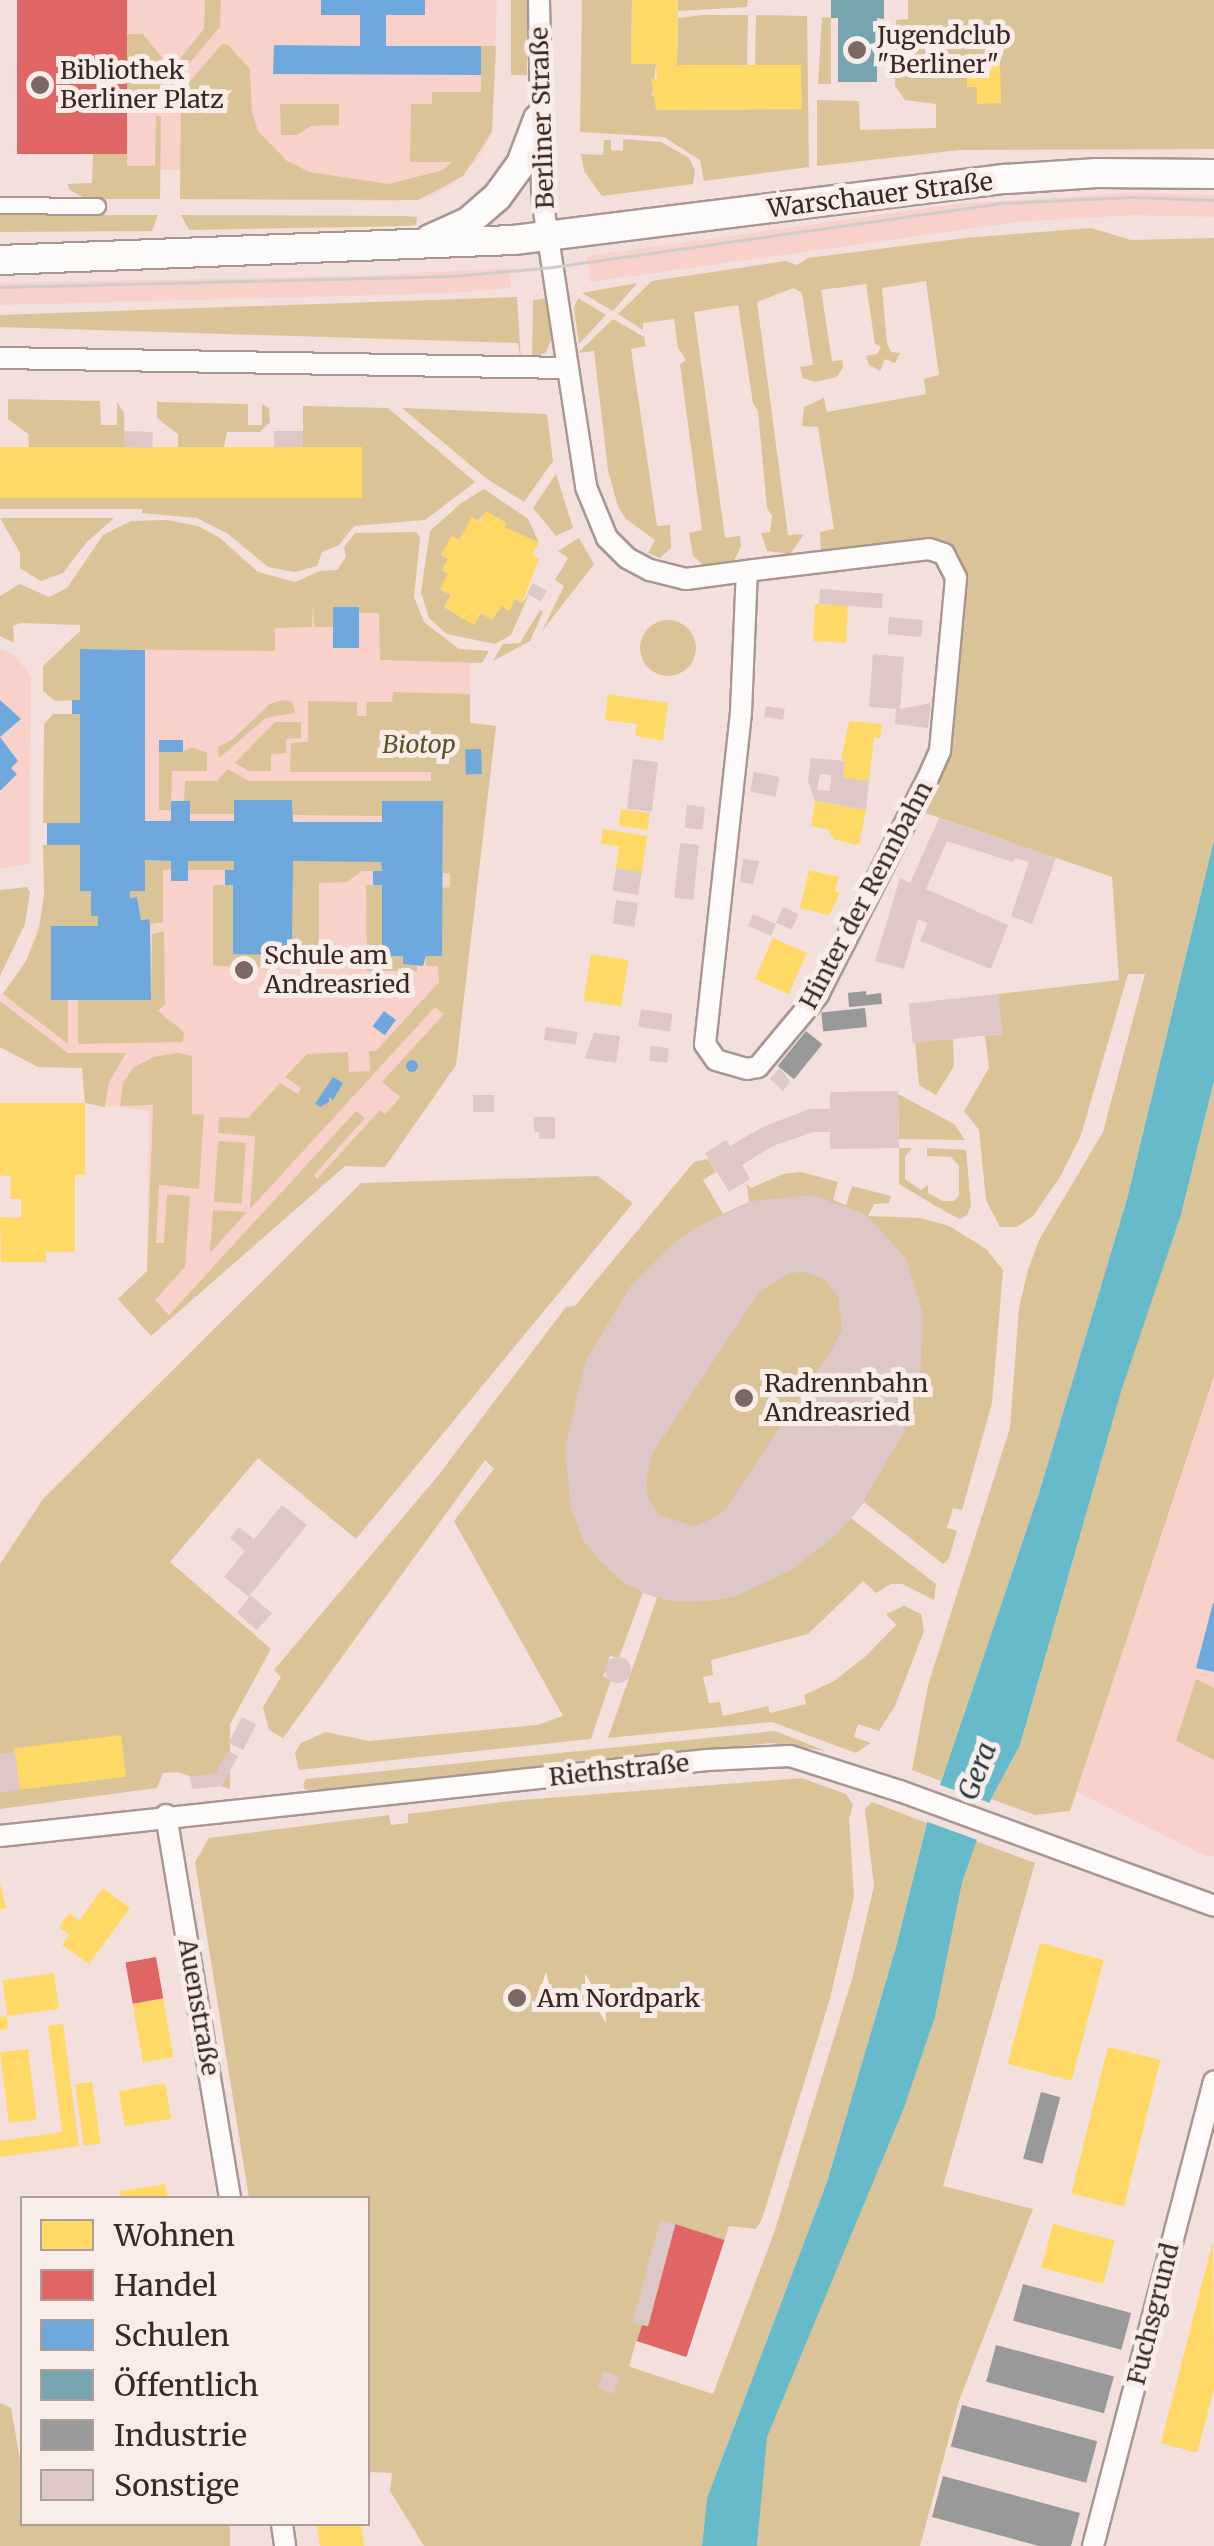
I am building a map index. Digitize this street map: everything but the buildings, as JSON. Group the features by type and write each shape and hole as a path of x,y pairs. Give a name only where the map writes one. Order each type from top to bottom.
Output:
{"street":[{"name":"Berliner Straße","path":"539,0 538,119 548,236"},
{"path":"410,246 468,222 497,197 522,164 538,119"},
{"name":"Warschauer Straße","path":"9,256 410,246 548,236 1006,179 1098,173 1214,174"},
{"path":"0,205 98,206"},
{"path":"0,358 567,368 548,236"},
{"name":"Hinter der Rennbahn","path":"567,368 595,518 627,558 659,574 686,580 747,571 929,549 944,554 956,578 940,750 934,765 818,996 758,1067 747,1069 716,1060 706,1044 740,730 747,571"},
{"name":"Riethstraße","path":"0,1836 166,1815 770,1755 817,1761 1214,1906"},
{"name":"Auenstraße","path":"166,1815 230,2196"},
{"name":"Fuchsgrund","path":"1093,2546 1214,2082"}],"shaded area":[{"path":"17,0 497,0 492,132 480,156 454,183 432,196 400,201 180,199 180,170 126,170 126,154 17,154"},
{"path":"1130,193 1214,195 1214,217 1134,215 1018,222 590,282 587,256 956,204"},
{"path":"509,268 511,288 451,293 0,305 0,283 361,276"},
{"name":"Schule am Andreasried","path":"81,602 383,603 470,659 470,723 496,726 456,1065 385,1167 345,1166 151,1336 118,1299 147,1271 149,1111 85,1103 82,1068 38,1067 0,1047 0,997 26,961 42,914 91,916 80,891 80,846 47,845 47,823 79,714 72,714 72,700 80,700"},
{"path":"0,649 14,655 31,676 29,864 0,869"},
{"path":"1214,1376 1214,1855 1208,1857 1077,1792"}],"green space":[{"path":"205,0 221,0 220,27 181,73 181,57 204,29"},
{"path":"511,0 527,0 527,75 511,75"},
{"path":"582,0 632,0 631,64 656,64 652,96 656,96 657,110 801,109 801,65 755,65 756,15 807,16 809,167 704,181 700,160 664,137 580,132"},
{"path":"678,0 748,0 747,7 678,11"},
{"path":"908,0 1214,0 1214,149 960,150 817,166 817,100 859,101 860,130 936,128 936,104 905,100 895,86 896,20 908,19"},
{"path":"748,15 747,65 677,65 678,18"},
{"path":"822,17 831,18 831,84 818,84"},
{"path":"127,34 143,34 162,58 162,91 149,103 127,102"},
{"path":"222,44 228,45 250,69 252,112 258,131 287,161 309,172 389,184 443,170 452,162 410,162 411,104 432,104 432,92 481,92 481,46 496,46 492,132 463,176 418,200 180,199 181,92"},
{"path":"280,104 339,104 339,125 311,126 297,135 281,135"},
{"path":"156,115 161,117 160,199 86,199 70,190 67,184 92,183 93,154 127,154 127,166 155,166"},
{"path":"623,139 661,142 689,158 695,170 693,184 602,196 584,171 581,154 603,155 604,140 611,140 611,150 623,151"},
{"path":"0,214 158,215 152,231 0,232"},
{"path":"181,215 417,217 416,225 407,226 189,230"},
{"path":"1091,228 1131,240 1214,238 1214,840 1127,1199 1039,1493 941,1781 912,1770 928,1685 1010,1428 1019,1307 1028,1270 1039,1240 1103,1132 1145,974 1128,974 1081,1135 1060,1177 1033,1216 1017,1227 1000,1227 986,1200 979,1130 964,1111 989,1068 985,1036 1002,1034 998,994 1119,980 1112,877 919,811 951,732 966,585 962,568 953,553 821,553 820,532 834,529 818,427 802,426 804,407 824,398 827,412 926,394 924,379 939,375 926,281 882,288 887,343 891,352 900,353 895,363 885,359 880,371 869,365 866,356 877,354 881,347 875,344 866,284 821,290 832,361 842,360 843,367 837,377 815,382 803,378 800,367 813,365 802,293 794,288 757,302 788,535 804,534 790,554 767,551 761,533 770,532 772,516 767,508 758,411 753,403 738,305 694,312 725,538 740,536 741,546 734,561 706,567 693,556 689,533 702,530 680,364 686,360 678,348 674,319 643,323 643,330 618,314 652,281 785,261 797,265 808,258 965,238"},
{"path":"637,283 613,311 582,293"},
{"path":"517,297 521,362 518,343 0,327 0,315"},
{"path":"548,298 551,340 546,352 532,361 533,300"},
{"path":"578,298 606,315 579,344 574,308"},
{"path":"613,319 644,337 646,346 631,349 657,526 670,525 671,548 660,558 648,553 655,540 626,519 618,507 608,470 594,351 578,353"},
{"path":"8,399 100,401 101,425 117,425 117,402 124,413 125,447 29,447 28,434 8,419"},
{"path":"157,402 248,404 248,425 262,425 262,404 269,408 270,422 260,432 227,432 224,447 178,447 178,434 157,418"},
{"path":"303,406 388,408 475,482 425,520 354,526 339,545 322,552 317,566 295,572 268,567 228,534 197,518 142,513 142,509 0,509 0,498 362,498 362,447 303,447"},
{"path":"402,408 547,414 553,461 524,502 487,479"},
{"path":"556,474 573,528 556,536 533,508"},
{"path":"484,489 528,519 539,543 504,527 506,523 486,512 459,540 452,537 441,554 448,559 442,570 448,574 440,589 451,595 444,607 473,624 481,613 492,620 501,606 509,610 515,599 522,603 529,594 511,635 495,644 447,634 429,618 421,592 430,531"},
{"path":"0,518 114,518 87,542 63,573 41,581 20,568 20,553"},
{"path":"167,520 198,526 220,538 258,572 295,582 320,571 337,570 346,557 344,547 355,533 417,532 420,538 414,597 424,622 459,649 489,651 482,663 380,660 379,613 358,613 333,627 314,627 313,603 312,627 275,628 275,651 81,649 80,700 55,701 43,691 43,666 80,631 80,625 21,623 13,626 14,643 0,636 0,596 20,584 49,597 67,588 103,535 131,521"},
{"path":"579,538 594,564 542,631 564,586 555,580 568,558 558,551"},
{"path":"540,610 543,612 530,641 493,661 503,644 520,643"},
{"path":"668,620 688,628 696,648 688,668 668,676 648,668 640,648 648,628"},
{"name":"Biotop","path":"393,692 470,694 470,723 496,726 456,1065 385,1167 345,1166 151,1336 118,1299 147,1271 153,1105 120,1106 123,1083 133,1068 153,1057 178,1053 192,1056 192,1114 204,1115 199,1189 159,1185 156,1243 164,1243 167,1194 190,1196 185,1267 155,1300 169,1315 356,1111 365,1118 314,1175 317,1179 380,1110 385,1114 397,1101 400,1097 382,1082 444,1014 435,1007 250,1209 255,1136 218,1133 219,1117 248,1118 280,1083 298,1094 301,1088 285,1077 307,1054 348,1052 349,1072 370,1071 369,1051 376,1051 439,982 438,966 426,966 426,956 442,955 442,888 450,887 450,873 443,873 443,802 382,801 382,816 293,815 292,800 234,800 234,814 190,814 190,801 184,801 185,781 217,781 228,769 249,781 431,781 431,772 290,772 291,743 308,742 308,701 357,702 357,716 366,716 367,702 392,702"},
{"path":"292,701 295,713 266,718 219,758 218,747 233,739 270,704"},
{"path":"53,714 80,714 80,823 43,823 44,724"},
{"path":"275,722 301,722 301,738 286,739 286,753 271,754 271,771 249,771 235,763"},
{"path":"192,747 207,753 207,771 172,771 171,810 159,810 159,752 182,752"},
{"path":"43,845 80,845 80,890 91,891 91,915 98,916 98,926 51,927 68,999 68,1044 3,994 26,961 39,930 44,894"},
{"path":"145,860 171,861 171,870 163,870 163,922 150,924 148,919 141,920 137,897 130,898 130,891 145,891"},
{"path":"188,861 234,861 234,870 188,870"},
{"path":"293,861 381,862 382,871 362,871 347,882 319,883 319,966 306,961 269,961 269,955 292,954"},
{"path":"213,885 233,885 233,954 261,954 261,967 213,966"},
{"path":"366,885 382,885 382,955 403,956 417,966 417,971 367,971"},
{"path":"27,887 30,892 25,924 0,976 0,890"},
{"path":"164,931 165,1004 158,1011 184,1032 183,1042 78,1044 78,1000 151,1000 152,934"},
{"path":"0,1001 68,1053 126,1053 109,1082 105,1107 85,1103 82,1068 38,1067 0,1047"},
{"path":"953,1039 954,1066 936,1095 919,1085 915,1042"},
{"path":"1214,1081 1214,1376 1070,1811 1035,1815 991,1799 1020,1745 1121,1392 1181,1215"},
{"path":"898,1094 954,1124 965,1140 899,1139"},
{"path":"218,1141 246,1143 242,1204 214,1202"},
{"path":"899,1148 912,1148 905,1157 905,1179 921,1190 928,1185 928,1193 943,1201 954,1201 959,1195 959,1166 951,1157 927,1156 927,1148 966,1150 971,1206 967,1215 960,1219 899,1184"},
{"path":"708,1159 716,1172 703,1180 723,1214 749,1202 747,1184 751,1188 783,1174 801,1172 838,1182 833,1200 846,1205 852,1186 891,1196 889,1203 874,1204 868,1216 920,1218 949,1226 986,1249 1003,1270 992,1403 962,1510 953,1508 947,1528 957,1531 949,1558 943,1564 864,1502 851,1518 936,1584 934,1600 902,1584 891,1584 876,1593 863,1581 808,1634 711,1660 713,1675 703,1677 709,1703 720,1702 723,1716 768,1706 770,1713 806,1704 804,1695 834,1681 866,1656 896,1625 886,1614 904,1606 921,1614 924,1631 895,1706 879,1731 858,1724 854,1737 871,1743 856,1753 772,1722 608,1738 657,1598 643,1592 619,1658 610,1656 603,1676 611,1680 591,1739 299,1770 295,1753 301,1743 326,1732 369,1741 537,1725 563,1716 454,1521 494,1469 485,1460 283,1738 269,1730 263,1707 281,1677 274,1670 437,1477 566,1307 575,1306 694,1162"},
{"path":"598,1176 633,1203 356,1539 258,1458 170,1562 271,1649 230,1724 230,1789 177,1772 163,1773 157,1788 0,1809 0,1564 43,1499 361,1183"},
{"path":"213,1210 247,1212 210,1253"},
{"path":"1196,1679 1214,1688 1214,1760 1176,1741"},
{"path":"775,1731 826,1751 772,1743 351,1788 305,1790 303,1784 306,1779"},
{"name":"Am Nordpark","path":"802,1778 846,1794 853,1805 849,1819 854,1897 829,2002 762,2219 756,2229 729,2226 685,2357 636,2341 629,2366 713,2394 775,2230 852,1979 874,1886 865,1809 872,1802 927,1823 896,1947 827,2182 707,2498 702,2546 424,2546 390,2491 392,2473 370,2472 370,2196 249,2196 195,1862 209,1838 389,1815 391,1825 408,1823 408,1814 510,1801"},
{"path":"976,1841 1035,1863 943,2186 1033,2209 959,2401 920,2546 757,2546 766,2437 904,2108 935,2017 962,1883"},
{"path":"0,2403 11,2408 20,2460 20,2526 230,2526 230,2546 0,2546"}],"water":[{"name":"Gera","path":"1214,840 1214,1081 1181,1215 1121,1392 1020,1745 991,1799 962,1883 935,2017 904,2108 767,2437 757,2546 702,2546 707,2498 827,2182 896,1947 927,1823 1039,1493 1127,1199"}],"pier":[{"path":"935,1783 994,1805 981,1841 922,1820"}],"tram line":[{"path":"0,287 454,276 553,267 1005,203 1131,197 1214,200"}],"place":[{"name":"Jugendclub \"Berliner\"","path":"857,50"},
{"name":"Bibliothek Berliner Platz","path":"40,85"},
{"name":"Schule am Andreasried","path":"244,970"},
{"name":"Radrennbahn Andreasried","path":"744,1398"},
{"name":"Am Nordpark","path":"517,1998"}]}
